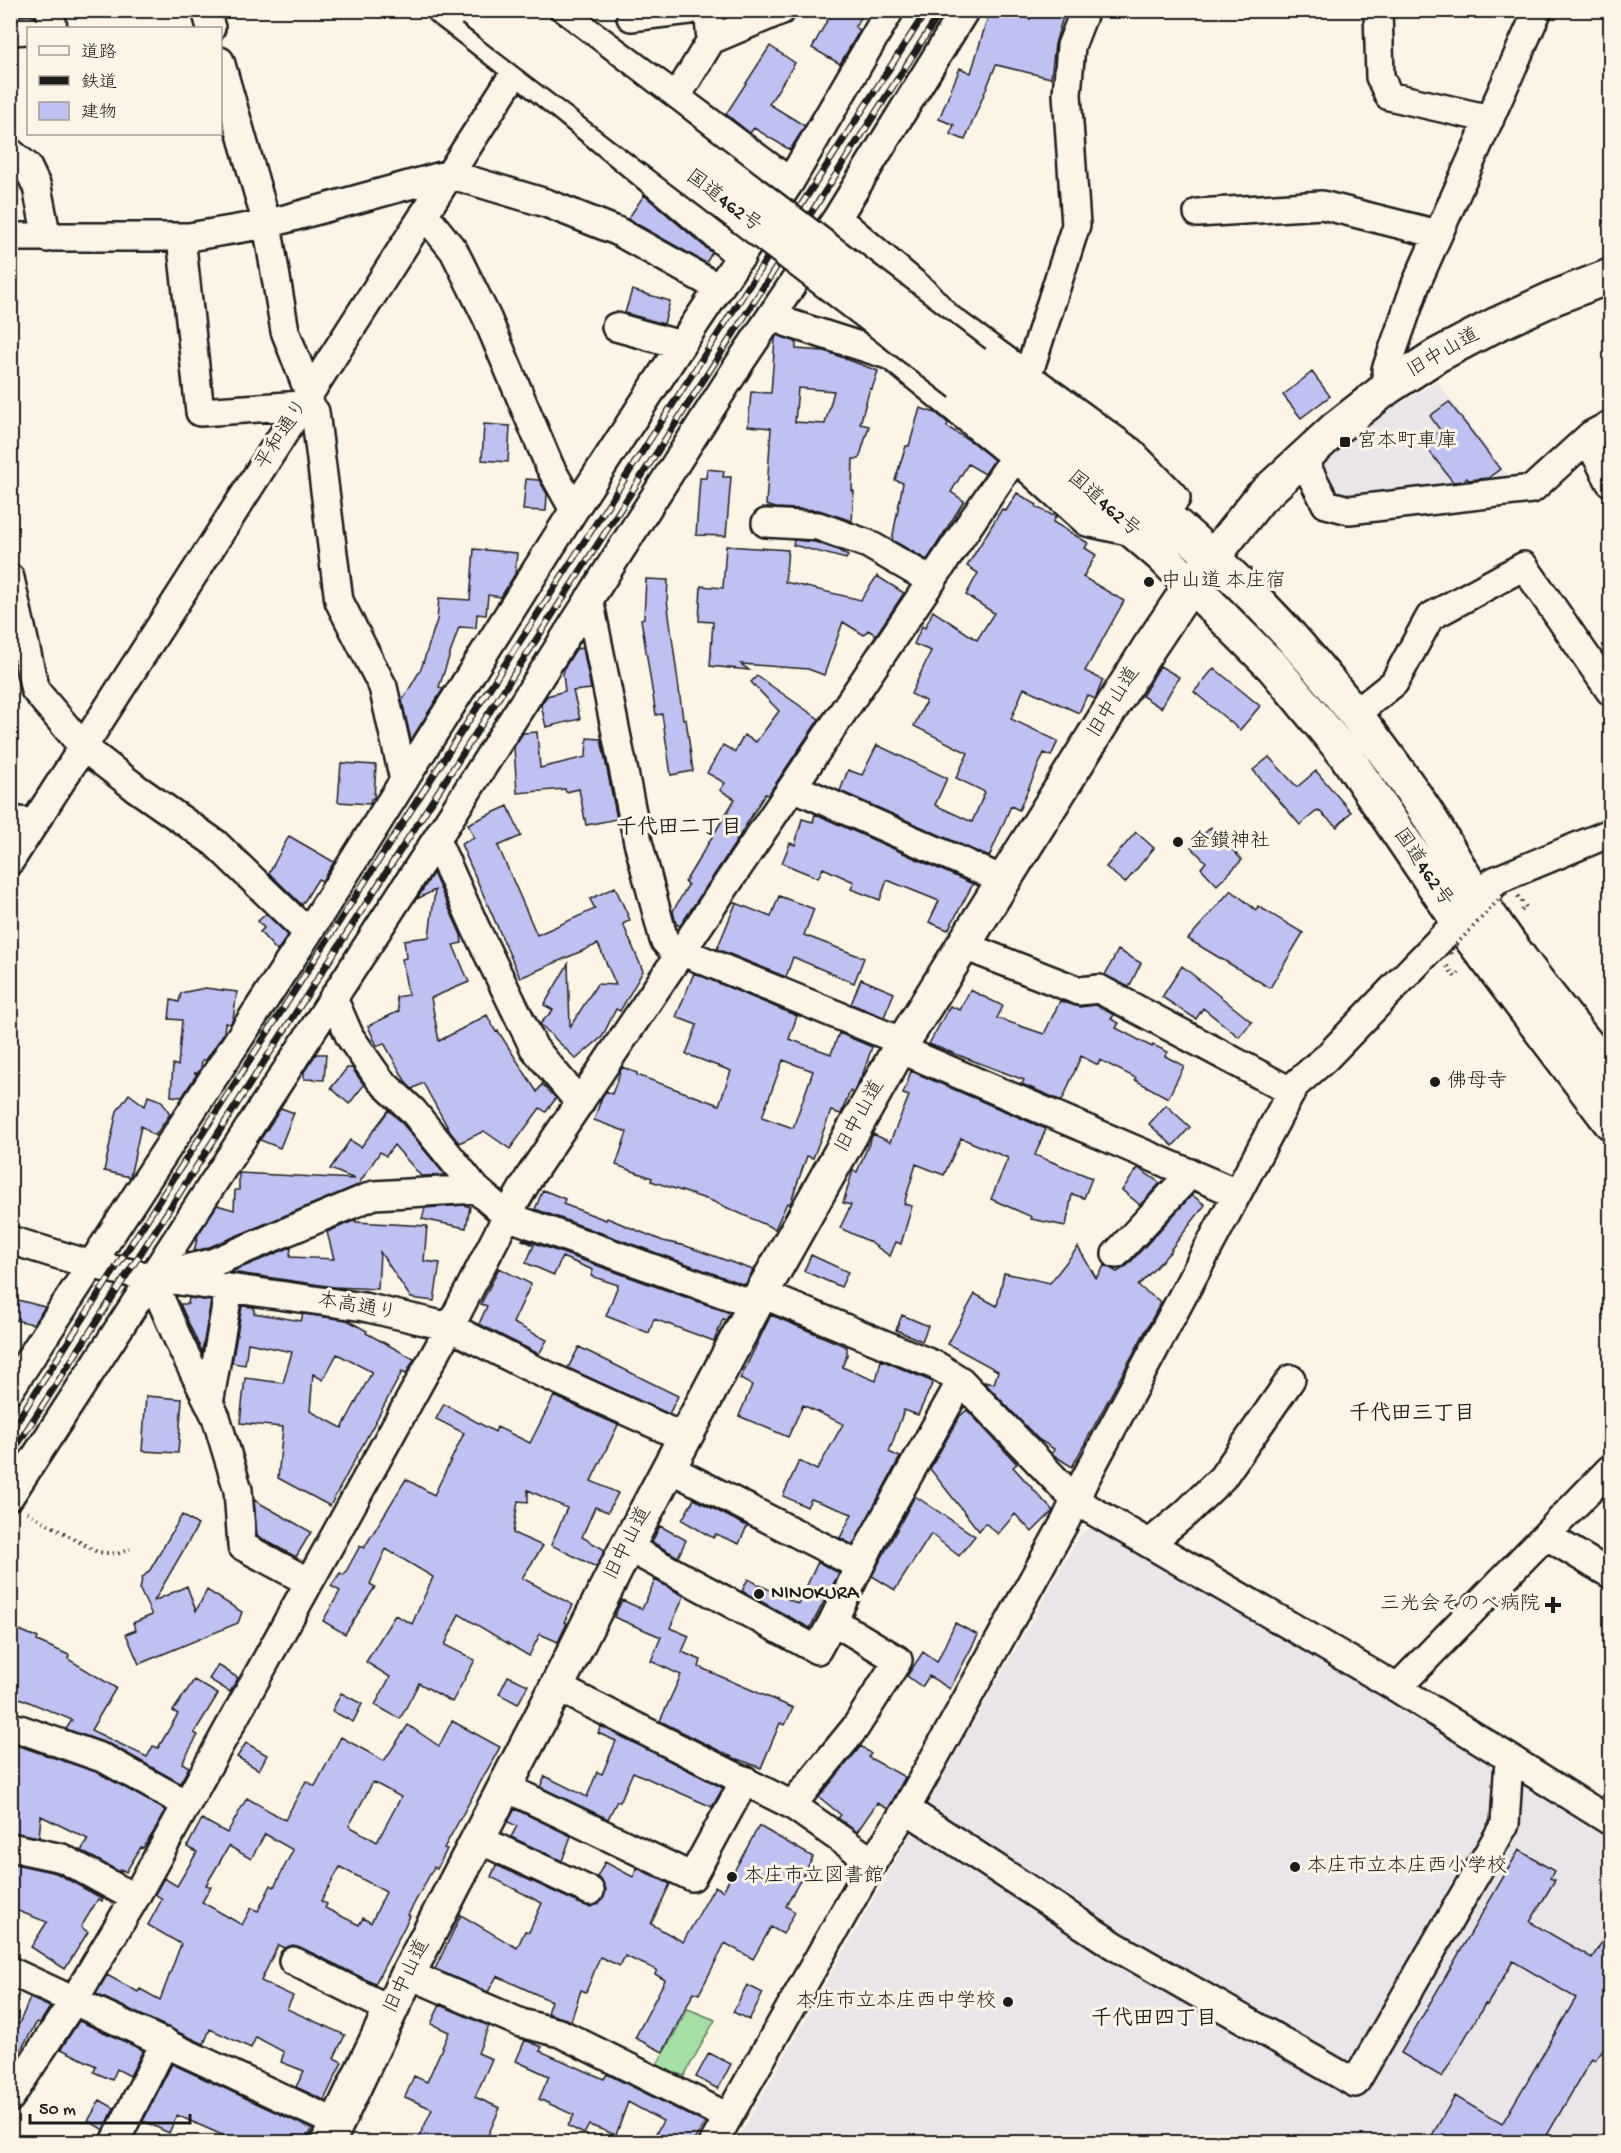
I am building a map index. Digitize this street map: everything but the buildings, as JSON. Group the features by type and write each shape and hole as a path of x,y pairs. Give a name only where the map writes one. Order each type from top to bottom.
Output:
{"main road":[{"name":"国道462号","path":"472,10 1162,513 1212,557 1297,643 1372,734 1488,899 1549,997 1611,1072"},
{"name":"国道462号","path":"513,10 968,373 1191,585 1273,667 1345,754 1488,899 1611,1122"},
{"name":"旧中山道","path":"332,2133 408,1974 627,1547 758,1300 901,1046 962,945 1148,649 1191,585 1260,498 1336,428 1387,388 1436,356 1495,326 1556,297 1611,276"}],"street":[{"path":"206,10 211,27"},
{"path":"440,10 639,168 741,257"},
{"path":"558,10 790,182"},
{"name":"平和通り","path":"10,861 23,821 83,747 449,174 558,10"},
{"path":"598,39 630,14 690,10"},
{"path":"708,10 711,40"},
{"path":"676,98 711,40 782,10"},
{"path":"10,1389 308,933 574,510 790,182 890,10"},
{"path":"15,1502 151,1277 837,218 965,10"},
{"path":"1028,375 1076,225 1067,94 1071,46 1085,10"},
{"path":"1378,10 1380,77 1389,96 1490,118"},
{"path":"1387,388 1386,370 1416,284 1538,10"},
{"path":"10,32 27,29"},
{"path":"222,68 267,224 285,331 306,399 315,412 339,601 383,687 404,780"},
{"path":"10,152 27,166 37,187 47,238"},
{"path":"10,237 182,237 267,224 449,174 546,203 618,231 719,288"},
{"path":"1198,213 1322,205 1438,234"},
{"path":"424,214 454,251 486,318 550,466 574,510"},
{"path":"837,218 925,293 948,318 1131,452 1176,498 1162,513"},
{"path":"182,237 200,411 306,399"},
{"path":"775,311 788,323 891,356 1015,457 1087,522 1133,532"},
{"path":"616,327 681,345"},
{"path":"1302,459 1326,504 1349,510 1532,489 1599,432 1611,482"},
{"path":"10,2098 74,2000 135,1898 450,1327 530,1176 1015,457"},
{"path":"766,523 818,526 868,544 932,581"},
{"path":"1355,714 1394,683 1430,617 1524,567 1611,691"},
{"path":"10,578 34,690 83,747 136,788 215,843 308,933"},
{"path":"589,599 638,842 663,940 681,954 901,1046 1236,1193"},
{"path":"793,787 1003,880"},
{"path":"714,2142 873,1862 906,1809 1076,1501 1083,1483 1295,1085 1326,1058 1488,899 1611,833"},
{"path":"436,840 534,1048 580,1103"},
{"path":"962,945 1079,991 1099,989 1292,1092"},
{"path":"333,999 350,1037 380,1080 413,1111 476,1189 507,1216 758,1300 937,1366 961,1381 1076,1501 1397,1688 1611,1821"},
{"path":"1116,1254 1191,1173"},
{"path":"151,1277 212,1263 374,1195 476,1189"},
{"name":"本高通り","path":"10,1240 92,1265 151,1277 363,1307 450,1327 685,1438"},
{"path":"151,1277 180,1344 216,1417 238,1490 242,1546 309,1582"},
{"path":"209,1404 229,1288"},
{"path":"1150,1543 1186,1513 1222,1478 1291,1379"},
{"path":"627,1547 817,1650 961,1381"},
{"path":"669,1468 860,1566"},
{"path":"1397,1688 1611,1469"},
{"path":"1547,1536 1611,1574"},
{"path":"792,1805 855,1728 898,1660 833,1621"},
{"path":"557,1687 792,1805 873,1862"},
{"path":"10,1727 105,1759 186,1804"},
{"path":"906,1809 1115,1946 1355,2083 1505,1824 1509,1759"},
{"path":"505,1787 693,1877 745,1780"},
{"path":"478,1839 590,1891"},
{"path":"10,1846 62,1858 135,1898"},
{"path":"294,1961 391,2010"},
{"path":"10,1971 165,2042 332,2133"},
{"path":"408,1974 521,2023 560,2033 729,2117"},
{"path":"115,2142 165,2042"}],"path":[{"path":"1451,954 1450,951 1505,893 1488,899"},
{"path":"1517,910 1519,913 1526,907 1524,904"},
{"path":"1455,977 1462,971"},
{"path":"15,1502 97,1552 117,1554 130,1549"}],"shaded area":[{"path":"1437,382 1516,485 1339,501 1314,471 1387,411"},
{"name":"本庄市立本庄西小学校","path":"1093,1526 1610,1832 1610,2133 1604,2142 736,2142 1080,1535"}],"green space":[{"path":"688,2009 715,2020 684,2076 676,2073 673,2079 654,2070"}],"railway":[{"path":"10,1432 927,10"},
{"path":"10,1456 942,10"}],"place":[{"name":"宮本町車庫","path":"1345,442"},
{"name":"中山道 本庄宿","path":"1149,582"},
{"name":"金鑚神社","path":"1178,842"},
{"name":"佛母寺","path":"1435,1082"},
{"name":"NINOKURA","path":"759,1594"},
{"name":"三光会そのべ病院","path":"1553,1605"},
{"name":"本庄市立本庄西小学校","path":"1295,1867"},
{"name":"本庄市立図書館","path":"732,1877"},
{"name":"本庄市立本庄西中学校","path":"1008,2002"}],"district":[{"name":"千代田二丁目","path":"679,829"},
{"name":"千代田三丁目","path":"1412,1415"},
{"name":"千代田四丁目","path":"1154,2020"}]}
